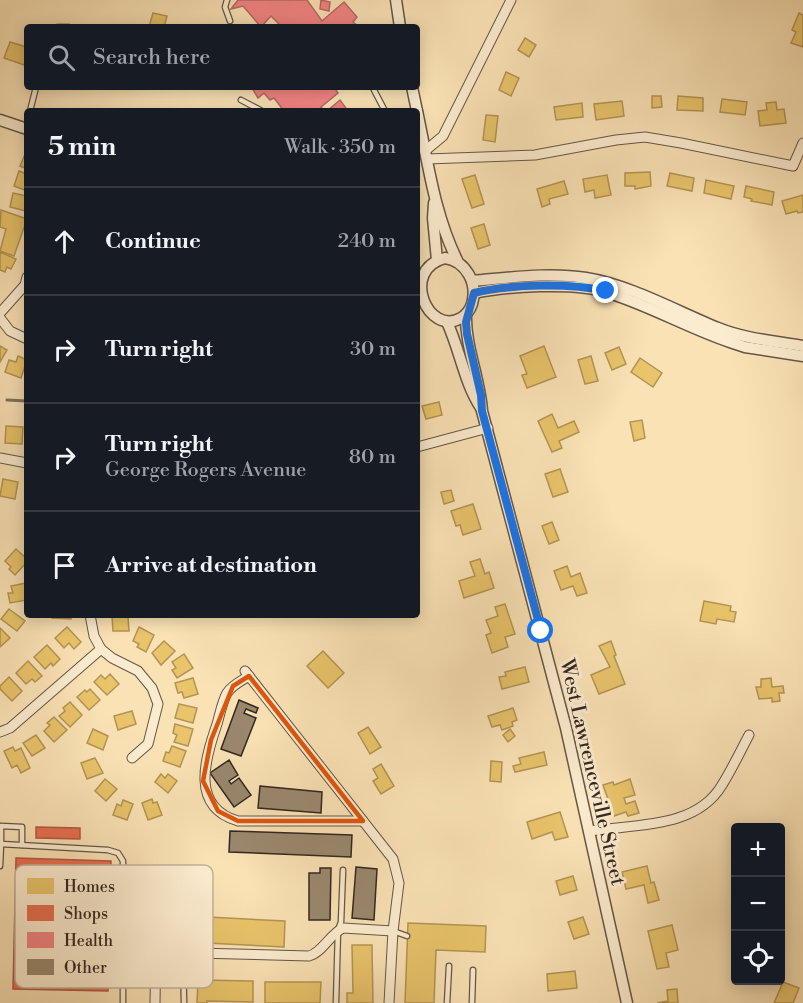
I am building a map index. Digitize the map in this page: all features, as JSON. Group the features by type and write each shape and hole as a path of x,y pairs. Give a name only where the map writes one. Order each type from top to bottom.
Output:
{"street":[{"path":"396,0 400,24"},
{"path":"426,155 443,136 511,0"},
{"path":"413,90 416,108"},
{"path":"0,120 24,126"},
{"path":"420,126 434,200 448,242 472,281 474,293 466,315 456,321 447,322 432,314 426,306 420,286"},
{"path":"426,155 535,155 645,137 793,166 803,142"},
{"path":"434,200 433,218 437,260"},
{"path":"420,277 437,260 445,258 457,260"},
{"path":"420,263 428,267"},
{"path":"472,281 548,276 586,278 613,284 744,337 803,345"},
{"path":"0,314 24,286"},
{"path":"474,293 516,287 589,287 745,347 803,356"},
{"name":"West Lawrenceville Street","path":"466,315 467,334 481,395 482,411"},
{"path":"0,318 10,331 24,338"},
{"name":"West Lawrenceville Street","path":"447,322 474,397 488,428 566,728 627,1003"},
{"path":"420,446 488,428"},
{"path":"0,458 24,462"},
{"path":"91,618 94,636 101,649 112,658 138,671 152,688 158,704 148,744 132,758"},
{"path":"0,732 9,728 101,649"},
{"path":"363,821 238,820 225,817 218,811 205,792 203,781 211,740 227,694 247,673 363,821 393,860 399,883 393,931 389,1003"},
{"path":"590,831 664,821 697,811 722,785 749,735"},
{"path":"213,954 309,956 314,955 338,930 343,928 393,931"},
{"path":"155,988 155,1003"}],"lane":[{"path":"227,0 225,7 230,21"},
{"path":"31,108 35,90"},
{"path":"374,90 383,108"},
{"path":"241,100 256,108"},
{"path":"0,866 1,826 22,827 22,845"},
{"path":"1,844 108,850 118,853 123,865"},
{"path":"336,1003 338,930 343,870"},
{"path":"393,931 407,936"},
{"path":"447,1003 449,966"},
{"path":"472,1003 473,970"},
{"path":"184,988 184,1003"}],"highlighted area":[{"path":"249,676 363,821 238,821 218,811 203,781 211,740 233,686"}],"building: Homes":[{"path":"153,13 167,16 165,24 150,24"},
{"path":"799,13 803,15 803,47 791,43 796,32 792,30"},
{"path":"525,38 536,45 529,57 518,50"},
{"path":"10,42 24,46 24,65 4,58"},
{"path":"506,72 519,78 511,96 499,90"},
{"path":"652,96 661,96 662,107 652,108"},
{"path":"678,96 703,98 703,111 677,110"},
{"path":"722,99 747,102 745,115 720,112"},
{"path":"622,101 624,116 596,120 594,104"},
{"path":"776,102 777,110 784,109 786,123 760,126 758,111 767,110 766,103"},
{"path":"582,103 583,117 556,120 554,107"},
{"path":"486,115 498,116 495,142 483,140"},
{"path":"19,171 24,173 24,190 14,186"},
{"path":"650,172 651,186 635,189 635,186 625,186 625,173"},
{"path":"670,173 694,178 692,191 667,186"},
{"path":"475,175 484,204 472,208 462,179"},
{"path":"607,175 611,195 595,198 594,190 585,192 583,179"},
{"path":"706,180 734,186 731,199 704,193"},
{"path":"564,181 568,194 549,199 550,204 542,207 537,189"},
{"path":"746,186 774,192 772,205 751,201 752,199 744,197"},
{"path":"13,193 24,195 24,210 10,207"},
{"path":"803,195 803,212 786,214 782,201"},
{"path":"1,210 24,218 24,228 14,256 0,251 6,229 0,227"},
{"path":"484,224 490,245 478,249 471,228"},
{"path":"0,252 16,259 11,269 7,267 5,272 0,270"},
{"path":"0,346 7,350 0,362"},
{"path":"544,346 556,377 527,388 522,375 527,374 520,356"},
{"path":"619,347 626,364 612,370 605,353"},
{"path":"18,356 24,359 21,378 5,372 9,360 16,362"},
{"path":"591,356 598,381 585,384 578,360"},
{"path":"640,358 662,373 653,387 631,372"},
{"path":"439,402 442,415 426,419 422,406"},
{"path":"552,414 558,428 574,421 579,432 559,441 562,448 552,452 538,421"},
{"path":"642,420 645,438 634,441 630,422"},
{"path":"6,426 23,427 22,444 5,443"},
{"path":"560,469 568,492 553,497 545,474"},
{"path":"3,479 18,482 15,499 0,496"},
{"path":"451,490 454,501 444,504 441,492"},
{"path":"473,504 481,529 463,535 460,525 456,526 451,511"},
{"path":"552,522 559,540 549,544 542,526"},
{"path":"16,549 24,556 24,565 15,575 5,561"},
{"path":"480,559 485,574 489,572 494,588 464,598 459,581 475,576 470,562"},
{"path":"567,566 571,577 580,573 587,593 577,596 573,586 561,590 554,571"},
{"path":"24,583 24,601 10,603 8,593 13,593 11,586"},
{"path":"704,601 731,606 730,611 736,612 734,622 717,619 716,624 700,621"},
{"path":"505,604 515,634 505,637 508,647 492,653 486,635 491,633 486,620 498,616 495,607"},
{"path":"9,609 25,621 17,631 1,619"},
{"path":"112,618 128,618 129,631 113,631"},
{"path":"67,627 81,642 74,649 69,643 64,648 55,638"},
{"path":"139,627 154,635 146,652 137,647 139,644 133,641"},
{"path":"0,628 10,638 0,647"},
{"path":"164,641 175,651 161,665 152,653"},
{"path":"611,641 625,684 599,694 591,675 610,667 599,646"},
{"path":"47,645 60,659 53,666 51,663 45,669 34,657"},
{"path":"323,651 344,673 328,688 307,666"},
{"path":"184,654 193,668 177,678 172,670 176,668 172,662"},
{"path":"28,661 42,676 35,682 32,679 26,684 16,673"},
{"path":"525,667 529,682 502,689 499,677 506,676 505,672"},
{"path":"110,674 119,684 107,695 94,682 101,675 105,679"},
{"path":"9,677 22,691 12,701 0,689"},
{"path":"193,678 198,694 184,698 182,692 178,693 175,683"},
{"path":"771,678 772,687 783,686 784,693 779,693 780,701 772,702 772,698 759,699 756,687 761,687 761,679"},
{"path":"90,689 100,700 89,710 77,697"},
{"path":"70,702 82,715 70,727 59,716"},
{"path":"179,704 197,708 193,723 175,718"},
{"path":"513,708 517,720 512,722 513,726 502,730 500,725 492,727 488,716"},
{"path":"132,711 136,724 118,730 114,716"},
{"path":"54,717 67,730 54,742 44,731 50,725 47,723"},
{"path":"175,724 193,729 188,746 174,742 177,735 173,733"},
{"path":"368,727 381,747 370,754 358,733"},
{"path":"93,729 108,736 103,750 87,743"},
{"path":"510,729 515,736 508,742 503,735"},
{"path":"36,735 45,748 32,756 23,743"},
{"path":"172,746 186,751 180,767 163,761 166,752 169,753"},
{"path":"13,747 15,751 21,748 30,768 21,773 17,765 12,768 4,751"},
{"path":"544,752 547,765 515,772 513,766 521,764 519,758"},
{"path":"95,758 103,773 87,779 81,763"},
{"path":"491,761 502,762 501,782 490,781"},
{"path":"381,764 394,786 381,794 373,781 378,778 373,769"},
{"path":"161,774 165,778 168,774 177,781 168,793 155,782"},
{"path":"105,779 117,789 106,801 95,791"},
{"path":"630,779 635,795 624,798 626,804 635,801 639,813 628,816 626,812 614,816 603,785 613,782 614,785"},
{"path":"152,799 153,803 157,802 162,815 148,820 142,803"},
{"path":"123,800 133,804 127,820 113,815 117,804 121,806"},
{"path":"560,812 568,837 555,840 552,832 532,839 527,822"},
{"path":"647,866 651,883 654,882 659,900 648,903 644,885 626,889 622,872"},
{"path":"573,876 577,890 560,895 556,881"},
{"path":"213,917 285,921 284,947 213,943"},
{"path":"583,917 589,934 574,939 568,922"},
{"path":"408,923 486,926 485,952 436,950 434,1003 405,1003"},
{"path":"672,925 678,950 666,953 669,967 657,969 648,931"},
{"path":"352,945 372,945 373,1003 347,1003 347,993 353,993"},
{"path":"575,971 577,988 548,991 547,974"},
{"path":"213,980 253,981 253,1002 207,1001 207,1003 197,1003 198,988 213,988"},
{"path":"265,982 321,982 320,1003 265,1003"},
{"path":"785,983 799,988 793,1003 774,1003 782,985 785,985"},
{"path":"677,989 678,1003 657,1003 668,1001 667,990"}],"building: Shops":[{"path":"36,827 80,828 80,839 36,838"},
{"path":"16,858 111,861 111,865 16,865"},
{"path":"15,902 15,988 108,988 108,991 13,989"}],"building: Health":[{"path":"238,0 307,0 322,21 344,2 357,17 353,22 355,24 279,24 271,16 264,24 258,24 243,6 231,9"},
{"path":"321,0 330,2 329,11 320,9"},
{"path":"253,90 336,90 338,93 322,108 282,108 274,98 270,100 264,93 258,98"},
{"path":"340,100 346,108 331,108"}],"building: Other":[{"path":"239,700 258,708 256,713 246,709 244,713 256,718 241,756 221,749"},
{"path":"229,760 238,775 229,781 231,784 239,778 251,795 234,807 210,773"},
{"path":"260,786 322,792 321,813 258,808"},
{"path":"230,831 352,835 351,857 229,852"},
{"path":"356,867 377,869 374,920 352,918"},
{"path":"320,868 331,868 330,920 309,920 309,873 320,873"}],"waterway":[{"path":"7,400 24,401"}],"route":[{"path":"541,631 482,411 481,395 467,334 466,315 474,293 490,289 576,286 606,291"}]}
